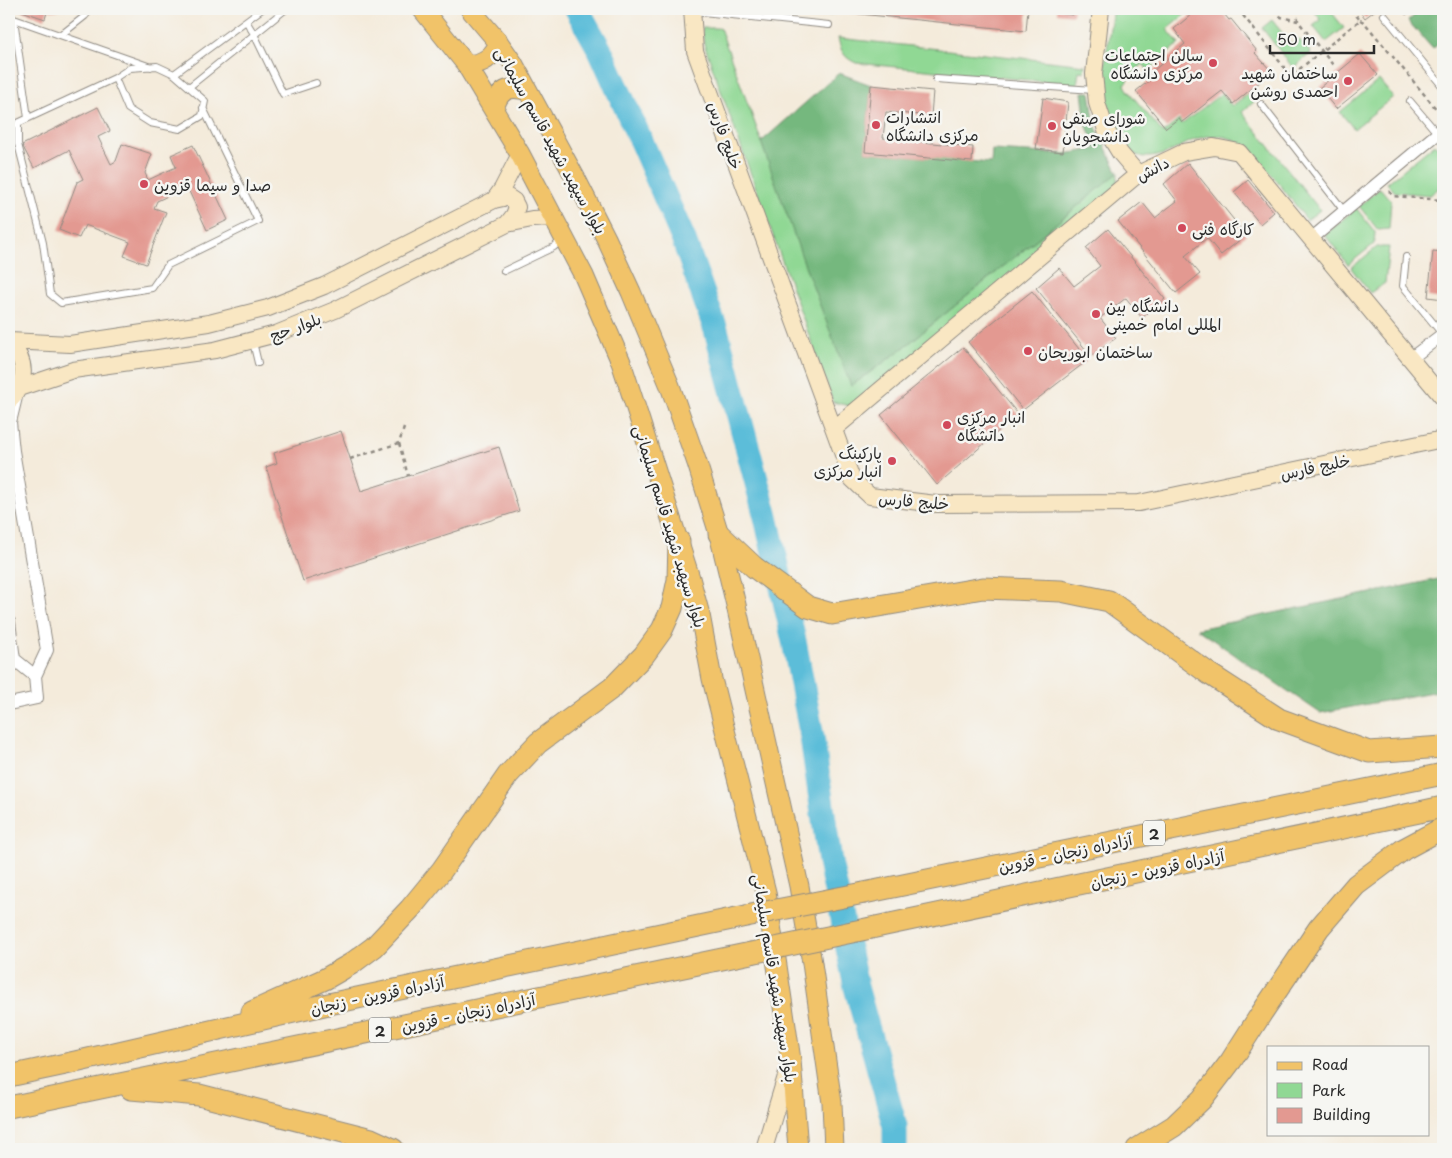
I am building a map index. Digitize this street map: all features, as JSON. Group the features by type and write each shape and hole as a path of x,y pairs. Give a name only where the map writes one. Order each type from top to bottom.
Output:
{"highway":[{"path":"719,534 754,567 808,607 832,614 983,588 1061,591 1110,601 1208,673 1279,720 1369,752 1443,747"},
{"path":"210,1031 325,979 351,964 380,941 410,909 442,870 508,775 532,749 612,688 644,655 662,630 672,608 678,580 679,541"},
{"name":"آزادراه زنجان - قزوین","path":"746,916 1443,774"},
{"name":"آزادراه قزوین - زنجان","path":"751,953 1443,808"},
{"path":"1137,1149 1174,1126 1202,1099 1231,1061 1320,928 1356,884 1404,849 1443,828"},
{"name":"آزادراه قزوین - زنجان","path":"9,1076 334,1003 746,916"},
{"name":"آزادراه زنجان - قزوین","path":"9,1107 751,953"},
{"path":"108,1086 199,1096 371,1138 393,1149"}],"main road":[{"name":"بلوار سپهبد شهید قاسم سلیمانی","path":"422,9 466,64 520,154 584,276 621,362 679,541 700,615 712,679 766,892 791,1060 798,1149"},
{"name":"بلوار سپهبد شهید قاسم سلیمانی","path":"470,9 499,43 513,64 606,238 631,292 670,386 719,534 799,886 832,1103 834,1149"},
{"path":"466,64 473,65 490,57 499,43"},
{"path":"494,109 496,100 509,89 517,88 528,91"}],"street":[{"path":"1101,9 1094,74 1097,103 1106,130 1120,153 1138,174"},
{"name":"خلیج فارس","path":"692,10 695,51 852,479 870,496 936,504 1139,504 1443,439"},
{"path":"1311,239 1441,131"},
{"name":"دانش","path":"834,429 1138,174 1184,152 1214,147 1239,152 1443,398"},
{"path":"494,200 502,189 520,154"},
{"path":"494,200 508,197 514,201 517,207 514,215 506,224"},
{"name":"بلوار حج","path":"9,341 70,344 209,323 268,308 324,286 494,200"},
{"name":"بلوار حج","path":"15,394 74,370 215,350 276,334 335,310 506,224 532,219 558,225"},
{"path":"1410,359 1443,334"},
{"path":"9,341 18,351 22,363 23,376 15,394 10,422 13,450 47,650 35,676 37,698 9,704"},
{"path":"9,622 14,659 35,676"},
{"path":"764,1149 791,1060"}],"lane":[{"path":"61,35 91,9"},
{"path":"174,74 262,9"},
{"path":"190,88 286,9"},
{"path":"692,10 829,25"},
{"path":"1384,15 1443,87"},
{"path":"28,118 14,19 151,67"},
{"path":"246,21 283,94 316,83"},
{"path":"115,78 128,109 150,123 180,129 202,116 203,108 205,101 174,74 157,66 130,68 115,78 18,123 18,144 43,243 50,294 61,303 152,288 168,266 258,221 203,108"},
{"path":"936,79 1096,90"},
{"path":"1410,101 1441,131"},
{"path":"1260,104 1344,211"},
{"path":"504,271 554,248 561,240 558,225"},
{"path":"1406,257 1403,286 1443,334"},
{"path":"253,341 258,363"}],"path":[{"path":"1238,9 1291,76 1360,20"},
{"path":"1275,9 1281,17 1298,21"},
{"path":"1297,9 1298,21 1333,65"},
{"path":"1351,9 1364,22 1443,118"},
{"path":"1380,182 1393,196 1443,201 1443,185"},
{"path":"404,428 399,443 408,476"},
{"path":"350,459 399,443"}],"green space":[{"path":"771,9 831,9 831,15"},
{"path":"1113,9 1192,9 1167,29 1179,44 1148,70 1143,64 1129,76 1125,85 1129,92 1163,133 1179,120 1182,124 1222,93 1232,106 1249,93 1255,101 1242,112 1320,210 1307,220 1260,162 1239,143 1229,138 1208,136 1199,138 1166,153 1147,157 1130,152 1124,147 1114,132 1103,96 1105,62"},
{"path":"1313,9 1329,9 1344,28 1326,42 1313,26 1321,20"},
{"path":"1422,9 1443,9 1443,39 1433,49 1408,21"},
{"path":"1272,20 1291,44 1299,39 1311,53 1293,68 1262,28"},
{"path":"702,28 720,28 851,386 902,349 1118,173 1117,186 854,407 833,402 704,44"},
{"path":"838,38 1085,65 1084,72 1079,71 1077,85 856,63 843,53"},
{"path":"839,73 871,85 865,152 991,163 992,150 1064,154 1096,149 1086,124 1082,92 1090,92 1095,125 1118,173 902,349 851,386 808,274 761,142"},
{"path":"1379,80 1393,97 1354,129 1340,112"},
{"path":"1435,144 1442,154 1439,188 1430,195 1395,192 1387,183"},
{"path":"1380,188 1391,201 1389,229 1378,230 1359,206"},
{"path":"1356,208 1375,232 1374,244 1348,265 1325,235"},
{"path":"1377,247 1389,247 1385,283 1370,293 1351,268"},
{"path":"9,348 19,368 9,395"},
{"path":"1443,578 1443,690 1320,713 1197,629"}],"building":[{"path":"16,9 48,9 45,19"},
{"path":"850,9 1028,9 1026,31 850,13"},
{"path":"1057,9 1074,9 1073,15 1057,13"},
{"name":"سالن اجتماعات مرکزی دانشگاه","path":"1198,9 1220,9 1229,20 1231,19 1257,51 1255,53 1272,72 1233,104 1222,91 1182,122 1179,118 1166,128 1136,91 1150,80 1147,76 1185,44 1174,29"},
{"path":"1358,9 1377,9 1365,18"},
{"path":"1401,9 1413,9 1406,15"},
{"name":"ساختمان شهید احمدی روشن","path":"1360,54 1378,75 1336,109 1319,88"},
{"path":"871,85 933,91 931,116 886,112 883,138 973,147 972,162 865,152"},
{"name":"شورای صنفی دانشجویان","path":"1043,98 1068,102 1063,152 1036,149"},
{"name":"صدا و سیما قزوین","path":"98,107 110,131 98,137 111,164 116,161 122,144 152,154 145,173 148,180 176,167 171,155 193,145 228,220 207,230 187,187 157,201 154,208 166,212 146,264 124,256 130,242 85,225 79,238 59,230 77,182 83,179 69,150 34,168 22,145"},
{"name":"کارگاه فنی","path":"1188,163 1246,235 1221,255 1207,238 1185,256 1200,274 1176,293 1118,221 1142,202 1155,218 1177,201 1164,184"},
{"path":"1248,180 1274,212 1260,224 1234,192"},
{"path":"1108,229 1165,299 1142,318 1126,298 1100,318 1116,338 1091,356 1036,288 1059,268 1074,286 1100,266 1086,248"},
{"path":"1433,251 1443,252 1443,299 1428,297"},
{"name":"ساختمان ابوریحان","path":"1032,291 1088,360 1023,410 968,342"},
{"name":"انبار مرکزی داتشگاه","path":"963,347 1018,414 937,485 881,415"},
{"path":"341,431 361,491 499,447 519,511 303,581 266,467 277,463 274,453"}],"waterway":[{"path":"577,9 601,52 645,150 683,238 716,330 766,517 794,641 812,737 830,862 856,987 895,1126 895,1149"}],"place":[{"name":"سالن اجتماعات مرکزی دانشگاه","path":"1213,63"},
{"name":"ساختمان شهید احمدی روشن","path":"1348,81"},
{"name":"انتشارات مرکزی دانشگاه","path":"876,125"},
{"name":"شورای صنفی دانشجویان","path":"1052,126"},
{"name":"صدا و سیما قزوین","path":"144,184"},
{"name":"کارگاه فنی","path":"1182,228"},
{"name":"دانشگاه بین المللی امام خمینی","path":"1096,314"},
{"name":"ساختمان ابوریحان","path":"1028,351"},
{"name":"انبار مرکزی داتشگاه","path":"947,425"},
{"name":"پارکینگ انبار مرکزی","path":"892,461"}]}
